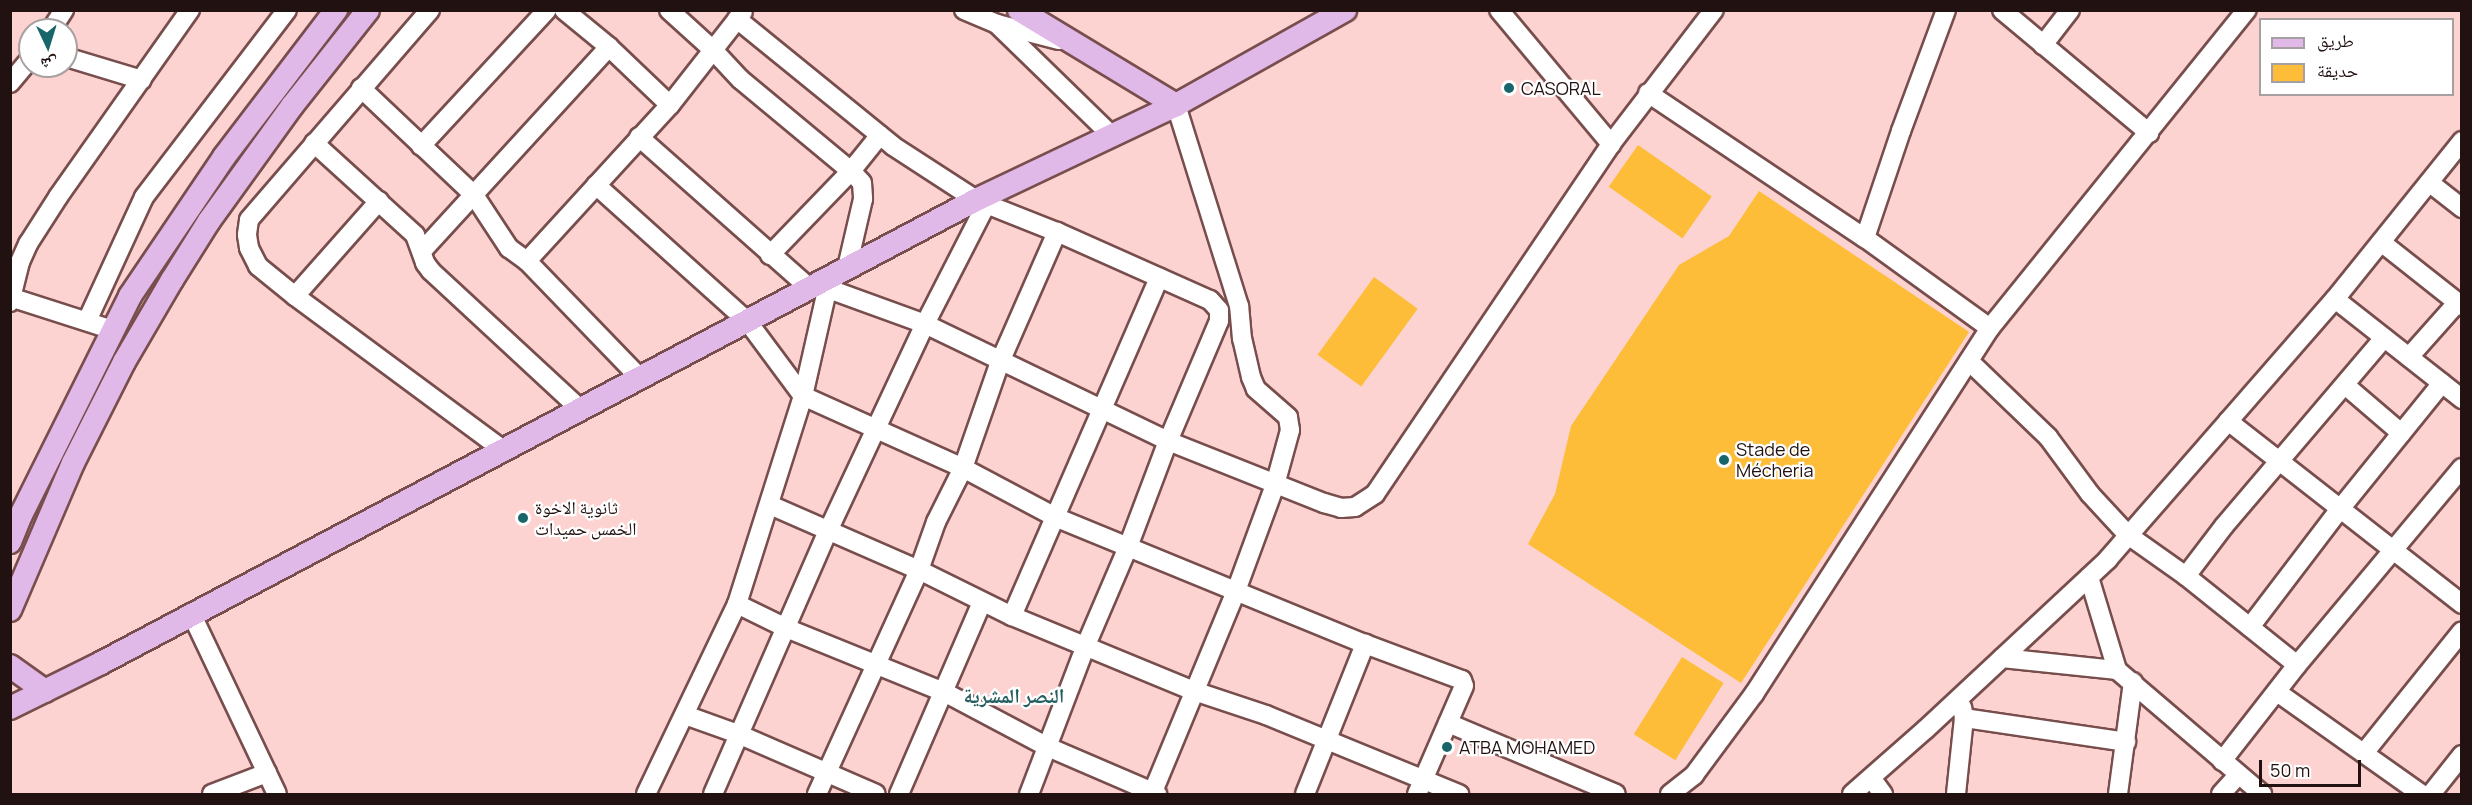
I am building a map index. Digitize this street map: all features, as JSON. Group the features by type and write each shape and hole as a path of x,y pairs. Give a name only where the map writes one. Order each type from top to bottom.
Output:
{"main road":[{"path":"10,542 21,515 130,296 179,220 336,10"},
{"path":"10,610 73,463 124,362 172,280 209,221 292,106 368,10"},
{"path":"1019,10 1176,105"},
{"path":"10,708 639,377 1111,135 1176,105 1345,10"},
{"path":"10,666 45,691"}],"street":[{"path":"112,330 11,298 20,262 28,244 58,196 190,10"},
{"path":"87,321 144,198 287,10"},
{"path":"430,10 258,209 247,226 249,248 254,261 295,296 503,450"},
{"path":"421,146 547,10"},
{"path":"564,10 609,47 670,105"},
{"path":"646,795 737,604 803,396 829,281 863,199 862,183 851,171 740,79 713,50 669,10"},
{"path":"964,10 997,24 1073,43"},
{"path":"1499,10 1611,144"},
{"path":"639,137 770,255 925,324 1168,441 1275,485 1341,508 1364,503 1375,494 1611,144 1714,10"},
{"path":"1865,237 1946,10"},
{"path":"2002,10 2149,133"},
{"path":"2043,45 2070,10"},
{"path":"1670,795 1694,775 1754,694 1990,328 2247,10"},
{"path":"528,261 670,105 740,15 880,135 981,203 1057,232 1210,300 1219,310 1219,321 1168,441 1128,548 1086,645 1029,795"},
{"path":"997,24 1111,135"},
{"path":"422,251 609,47"},
{"path":"78,61 141,80"},
{"path":"361,88 474,195 509,248 528,261 639,377"},
{"path":"1648,93 1865,237 1990,328"},
{"path":"737,604 786,628 944,692 1048,747 1154,794 1236,591 1275,485 1290,424 1288,417 1256,389 1251,377 1242,339 1239,306 1176,105"},
{"path":"770,255 851,171 880,135"},
{"path":"1852,795 1872,779 2088,577 2128,535 2335,299 2462,141"},
{"path":"314,143 415,235 425,263 431,271 580,409"},
{"path":"2430,183 2462,208"},
{"path":"596,185 748,322 803,396 963,468 1055,517 1365,644 1462,680 1464,686 1420,787"},
{"path":"295,296 379,201"},
{"path":"713,795 828,531 981,203"},
{"path":"817,795 919,570 936,522 963,468 1000,362 1057,232"},
{"path":"2381,242 2459,305 2409,357"},
{"path":"1012,616 1159,278"},
{"path":"2335,299 2462,399"},
{"path":"2186,576 2384,338"},
{"path":"1969,361 2049,437 2090,494 2128,535 2186,576 2296,665"},
{"path":"2250,627 2340,508 2442,383"},
{"path":"2344,385 2401,433"},
{"path":"2228,421 2462,604"},
{"path":"2222,761 2296,665 2462,468"},
{"path":"770,505 919,570 1012,616 1194,691 1266,715 1327,741 1420,787 1459,795"},
{"path":"2088,577 2117,670"},
{"path":"899,795 982,602"},
{"path":"191,613 277,795"},
{"path":"2364,753 2462,631"},
{"path":"1305,795 1365,644"},
{"path":"2002,658 2117,670 2262,795"},
{"path":"2118,795 2133,682"},
{"path":"2277,692 2421,795"},
{"path":"1956,795 1964,718 1959,698"},
{"path":"685,715 738,734 826,775 876,795"},
{"path":"1964,718 2126,742"},
{"path":"1448,723 1616,795"},
{"path":"2431,795 2462,755"},
{"path":"212,795 267,773"},
{"path":"2221,795 2238,775"},
{"path":"1872,779 1883,795"}],"green space":[{"path":"1638,145 1712,197 1682,238 1609,187"},
{"name":"Stade de Mécheria","path":"1759,191 1969,332 1741,683 1528,544 1555,494 1571,426 1679,265 1729,236"},
{"path":"1374,277 1418,309 1361,386 1318,355"},
{"path":"1682,657 1724,683 1675,760 1634,734"}],"place":[{"name":"CASORAL","path":"1509,88"},
{"name":"Stade de Mécheria","path":"1724,460"},
{"name":"ثانوية الاخوة الخمس حميدات","path":"523,518"},
{"name":"ATBA MOHAMED","path":"1447,747"}],"district":[{"name":"النصر المشرية","path":"1014,695"}]}
